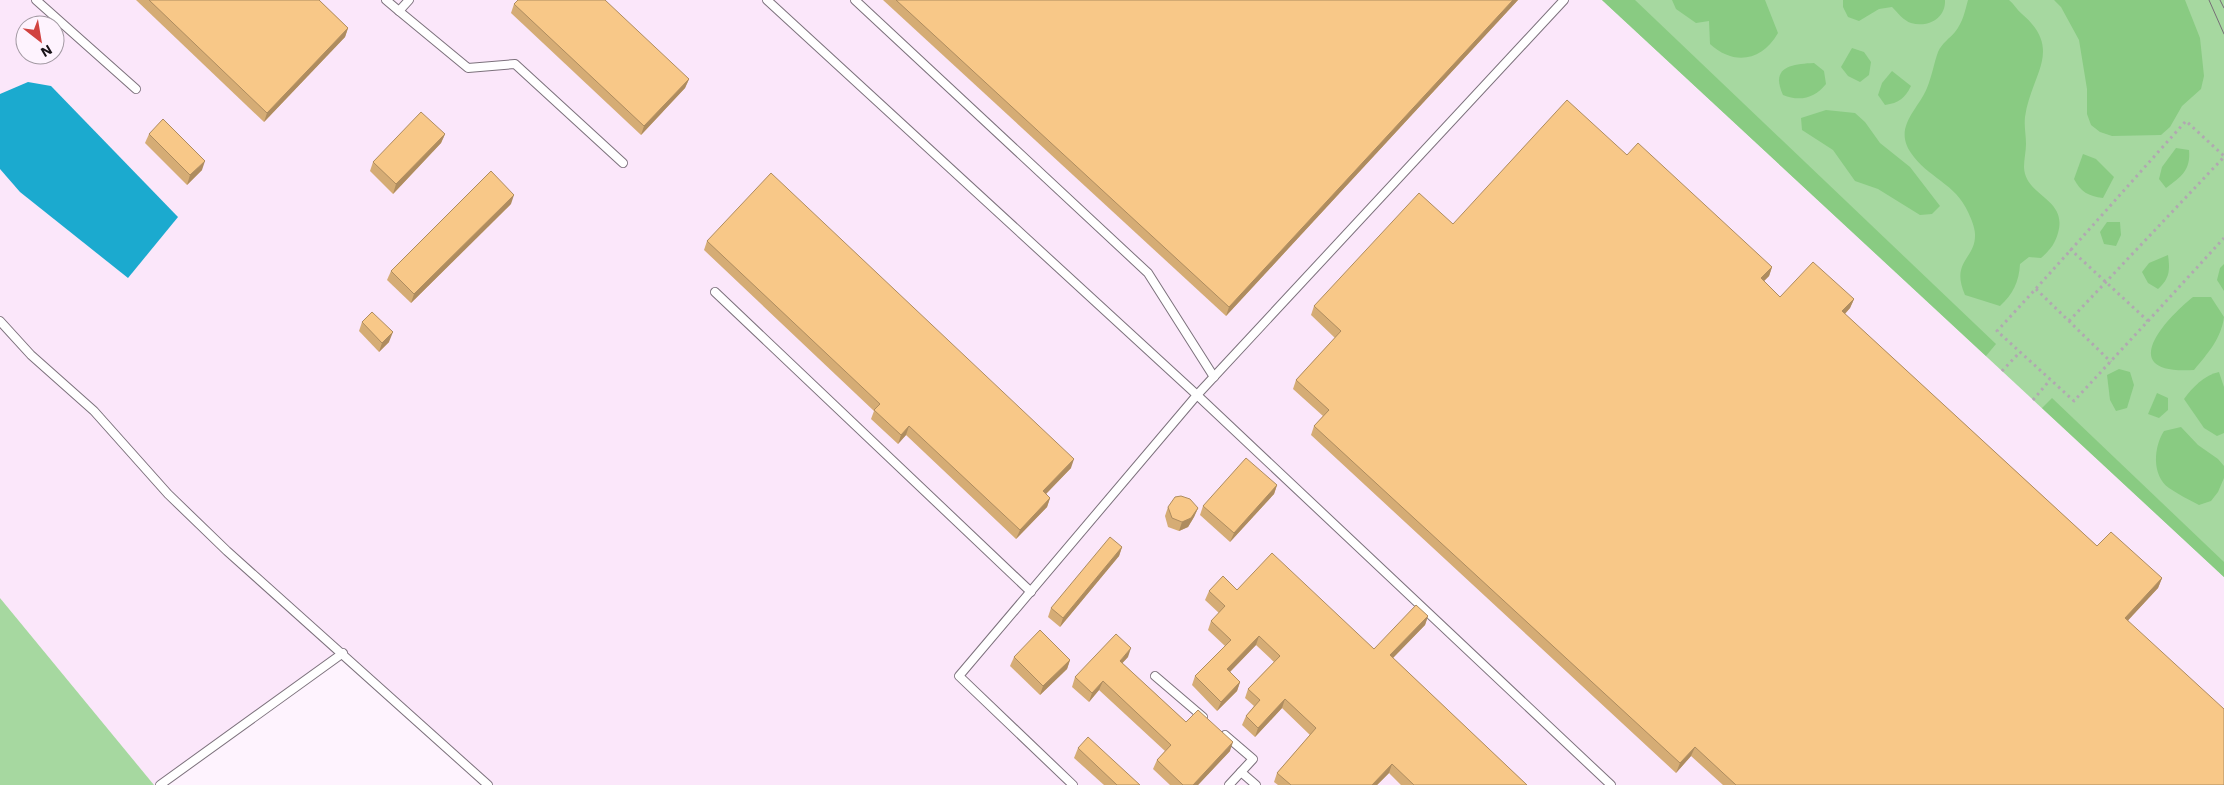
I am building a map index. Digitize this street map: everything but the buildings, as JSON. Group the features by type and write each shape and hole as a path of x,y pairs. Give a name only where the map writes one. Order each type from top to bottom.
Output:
{"lane":[{"path":"36,0 136,89"},
{"path":"386,0 468,68 515,64 623,163"},
{"path":"399,11 409,0"},
{"path":"767,0 1197,395 1612,785"},
{"path":"855,0 1148,272 1214,377"},
{"path":"1073,785 959,676 1197,395 1564,0"},
{"path":"715,292 1030,592"},
{"path":"0,322 31,355 94,411 168,494 227,551 488,785"},
{"path":"160,785 343,653"},
{"path":"1156,676 1208,720"},
{"path":"1215,727 1252,759 1229,785"},
{"path":"1242,772 1256,785"}],"path":[{"path":"2069,321 2224,157 2186,121 1998,331 2074,401 2224,238"},
{"path":"2070,249 2148,322"},
{"path":"2036,289 2111,362"},
{"path":"2002,371 2020,352"},
{"path":"2033,400 2050,380"}],"shaded area":[{"path":"0,0 1602,0 2224,577 2224,785 488,785 343,653 160,785 154,785 0,598"}],"green space":[{"path":"1602,0 2224,0 2224,577"},
{"path":"1602,0 1635,0 1996,344 1986,356"},
{"path":"1672,0 1765,0 1778,33 1764,50 1756,55 1738,58 1728,56 1710,44 1709,21 1696,23 1676,9"},
{"path":"1843,0 1945,0 1939,17 1929,23 1917,24 1906,20 1892,7 1879,9 1859,21 1848,17 1843,7"},
{"path":"1968,0 2009,0 2034,27 2041,39 2043,51 2042,63 2028,102 2025,117 2026,144 2024,167 2026,177 2031,185 2057,212 2059,221 2058,233 2052,247 2041,258 2029,257 2020,264 2015,287 2000,306 1965,295 1960,275 1974,242 1975,232 1972,220 1963,202 1956,194 1925,168 1911,153 1906,144 1905,135 1909,119 1927,88 1938,52 1960,24"},
{"path":"2054,0 2185,0 2200,38 2204,76 2201,89 2182,106 2170,127 2161,135 2112,136 2100,132 2091,125 2087,114 2087,89 2079,40 2061,7"},
{"path":"1852,48 1864,52 1871,62 1869,75 1860,82 1848,76 1841,67"},
{"path":"1814,63 1824,71 1826,84 1822,89 1817,93 1801,98 1783,95 1779,78 1781,73 1791,66"},
{"path":"1892,71 1911,86 1901,99 1885,105 1878,95 1882,83"},
{"path":"1826,110 1855,113 1865,122 1880,143 1910,167 1940,206 1932,214 1920,215 1878,189 1855,181 1833,150 1802,130 1801,118"},
{"path":"2176,148 2189,150 2187,168 2166,188 2159,179 2162,167"},
{"path":"2083,154 2096,159 2114,177 2103,198 2086,193 2074,179"},
{"path":"2107,222 2120,222 2121,235 2116,246 2104,244 2100,232"},
{"path":"2168,255 2168,274 2158,289 2148,283 2142,272 2149,263"},
{"path":"2224,264 2224,291 2217,280 2220,268"},
{"path":"2193,297 2211,297 2224,317 2217,339 2194,370 2170,369 2157,364 2151,356 2153,345 2159,332"},
{"path":"2119,369 2130,372 2134,385 2127,408 2116,411 2110,400 2107,375"},
{"path":"2219,372 2224,387 2224,433 2217,436 2204,428 2184,399 2203,379"},
{"path":"2157,393 2168,398 2168,410 2159,418 2148,414"},
{"path":"2052,398 2224,562 2224,577 2042,408"},
{"path":"2181,427 2198,445 2218,459 2224,466 2224,478 2218,492 2211,501 2199,505 2169,488 2159,476 2157,468 2156,452 2164,431"},
{"path":"0,598 154,785 0,785"}],"water":[{"path":"28,82 51,86 178,217 128,278 20,192 0,169 0,94"}],"tram line":[{"path":"2209,0 2224,34"},
{"path":"2220,0 2224,8"}]}
